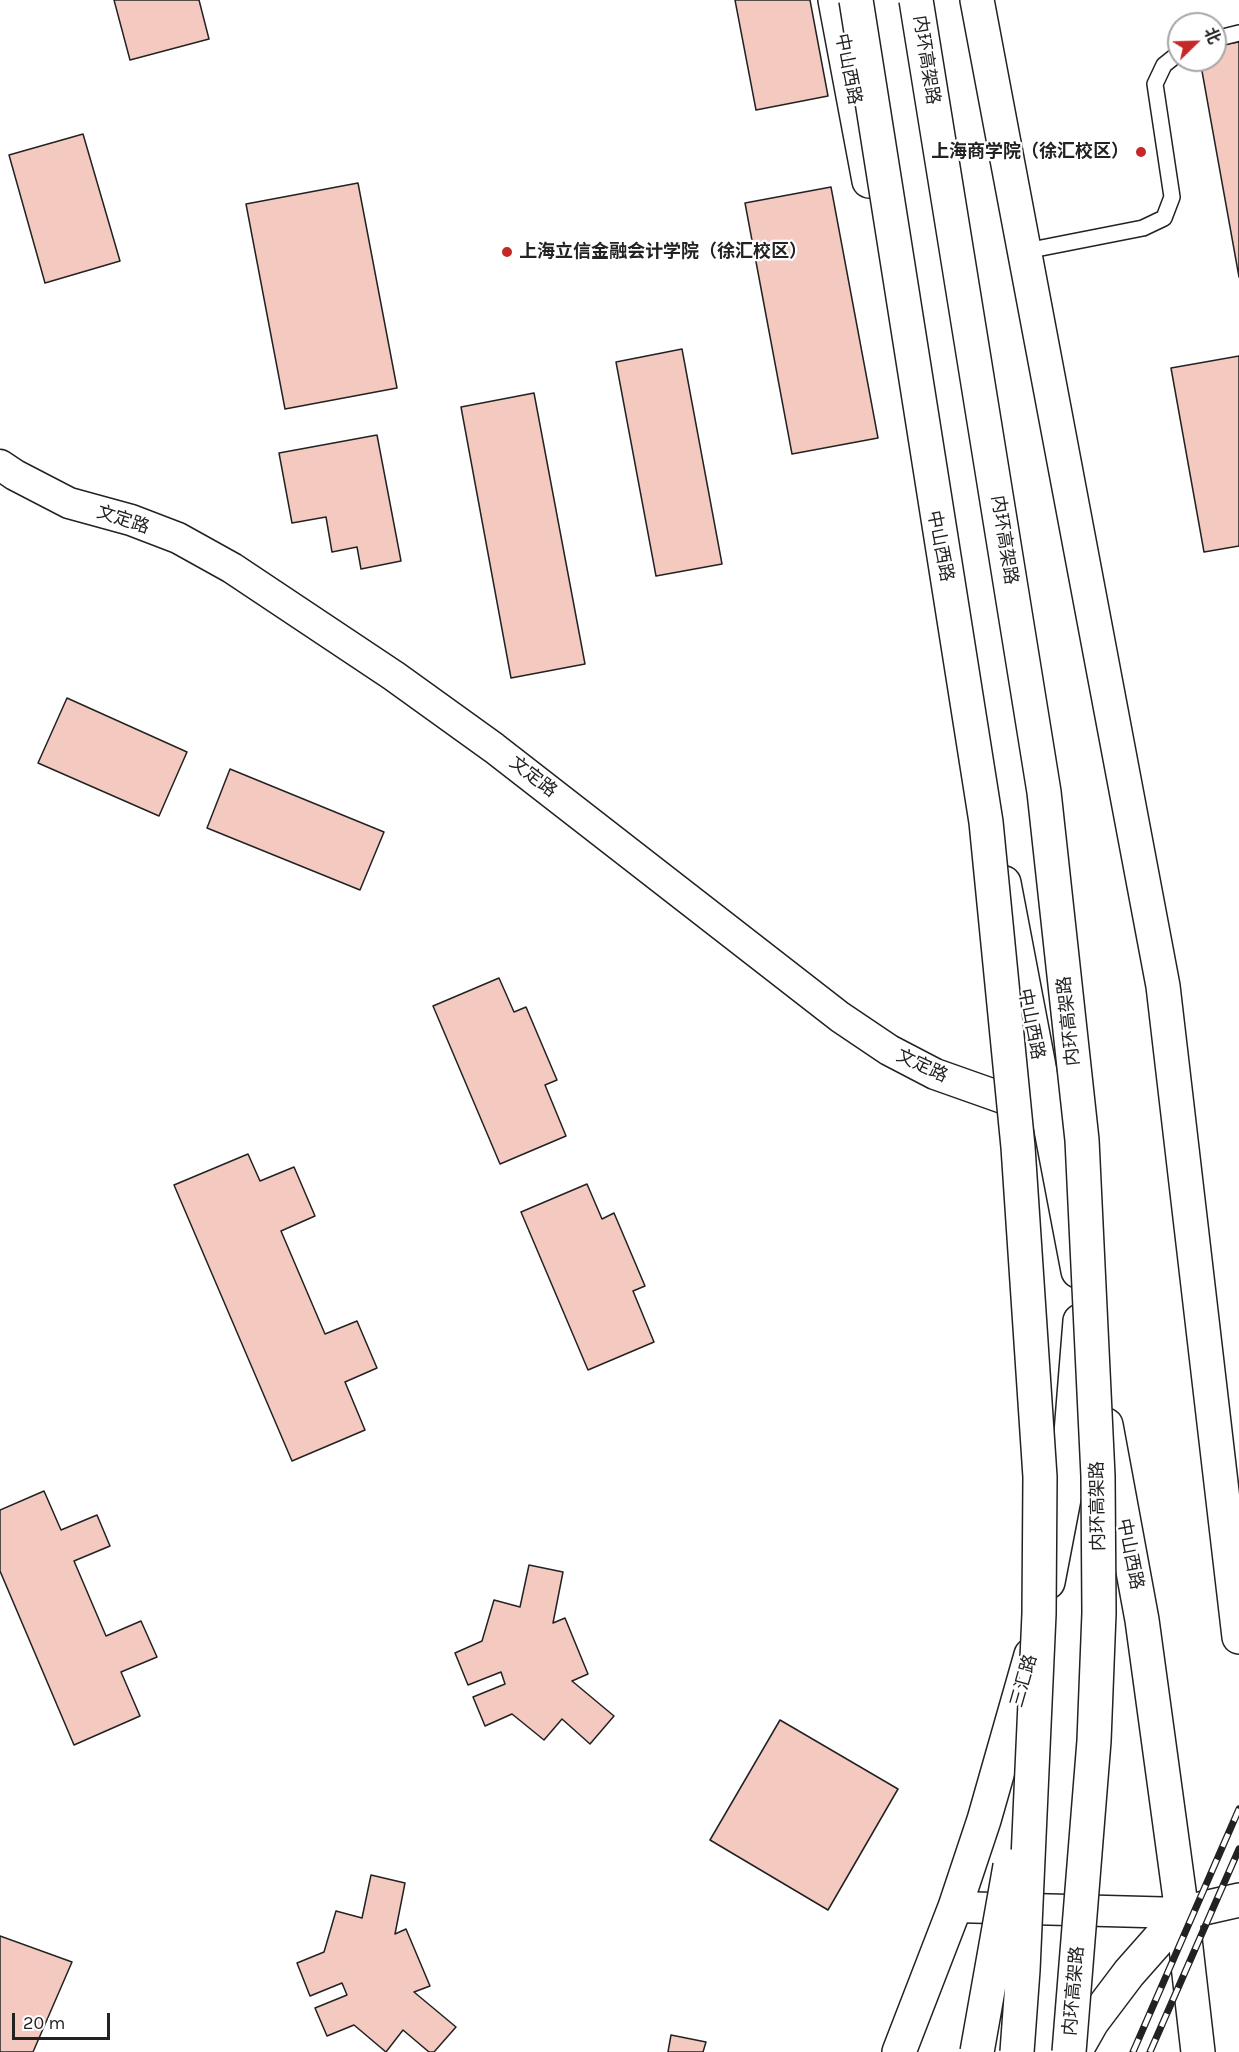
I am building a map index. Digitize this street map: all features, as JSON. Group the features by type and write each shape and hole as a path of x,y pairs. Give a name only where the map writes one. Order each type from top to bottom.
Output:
{"main road":[{"name":"中山西路","path":"835,0 1049,1114 1142,1620 1182,1913 1198,2052"},
{"path":"856,0 986,822 1018,1147 1040,1477 1039,1614 1023,1970 1017,2052"},
{"name":"内环高架路","path":"916,0 1044,792 1082,1140 1098,1476 1099,1614 1094,1740 1069,2052"},
{"path":"977,0 1163,986 1239,1637"},
{"name":"三汇路","path":"899,2052 955,1906 984,1820 1038,1630 1067,1483 1082,1295"},
{"path":"977,2052 1032,1746"},
{"path":"1075,2052 1092,2022 1182,1913 1239,1900"}],"street":[{"name":"文定路","path":"0,465 69,503 130,520 178,538 232,568 385,669 494,747 840,1017 889,1050 935,1074 1049,1114"},
{"path":"955,1906 1182,1913"}],"lane":[{"path":"1026,251 1143,228 1164,218 1172,197 1155,84 1167,63"}],"building":[{"path":"114,0 199,0 209,39 130,60"},
{"path":"735,0 810,0 828,96 756,110"},
{"path":"1239,42 1239,277 1202,72 1227,72 1227,44"},
{"path":"83,134 120,261 45,283 9,155"},
{"path":"358,183 397,388 285,409 246,204"},
{"path":"831,187 878,438 792,454 745,203"},
{"path":"682,349 722,564 656,576 616,362"},
{"path":"1239,356 1239,546 1204,552 1171,368"},
{"path":"534,393 585,664 511,678 461,407"},
{"path":"377,435 401,561 361,569 357,547 332,552 326,517 292,523 279,453"},
{"path":"67,698 187,752 159,816 38,763"},
{"path":"230,769 384,832 360,890 207,828"},
{"path":"499,978 514,1012 526,1007 557,1080 545,1085 566,1136 500,1164 433,1006"},
{"path":"248,1154 260,1181 294,1167 315,1216 281,1231 325,1334 357,1321 377,1368 345,1382 365,1430 292,1461 174,1185"},
{"path":"587,1184 602,1219 614,1213 645,1286 633,1291 654,1342 588,1370 521,1212"},
{"path":"44,1491 61,1530 97,1515 110,1546 74,1561 106,1636 141,1621 157,1657 121,1672 140,1716 74,1745 0,1571 0,1510"},
{"path":"529,1565 563,1572 553,1623 565,1618 588,1674 572,1681 614,1716 590,1744 562,1719 544,1740 512,1714 485,1726 473,1697 505,1684 501,1672 468,1685 455,1653 482,1641 494,1600 520,1607"},
{"path":"780,1720 898,1789 828,1910 710,1840"},
{"path":"371,1875 405,1883 395,1934 406,1929 430,1986 414,1992 456,2027 434,2052 429,2052 403,2030 386,2052 354,2025 327,2036 315,2008 347,1995 342,1983 310,1996 297,1963 324,1952 336,1911 362,1918"},
{"path":"0,1936 72,1962 33,2052 0,2052"},
{"path":"671,2035 706,2042 703,2052 668,2052"}],"railway":[{"path":"1133,2052 1239,1809"},
{"path":"1150,2052 1239,1849"}],"place":[{"name":"上海商学院（徐汇校区）","path":"1141,152"},
{"name":"上海立信金融会计学院（徐汇校区）","path":"507,252"}]}
